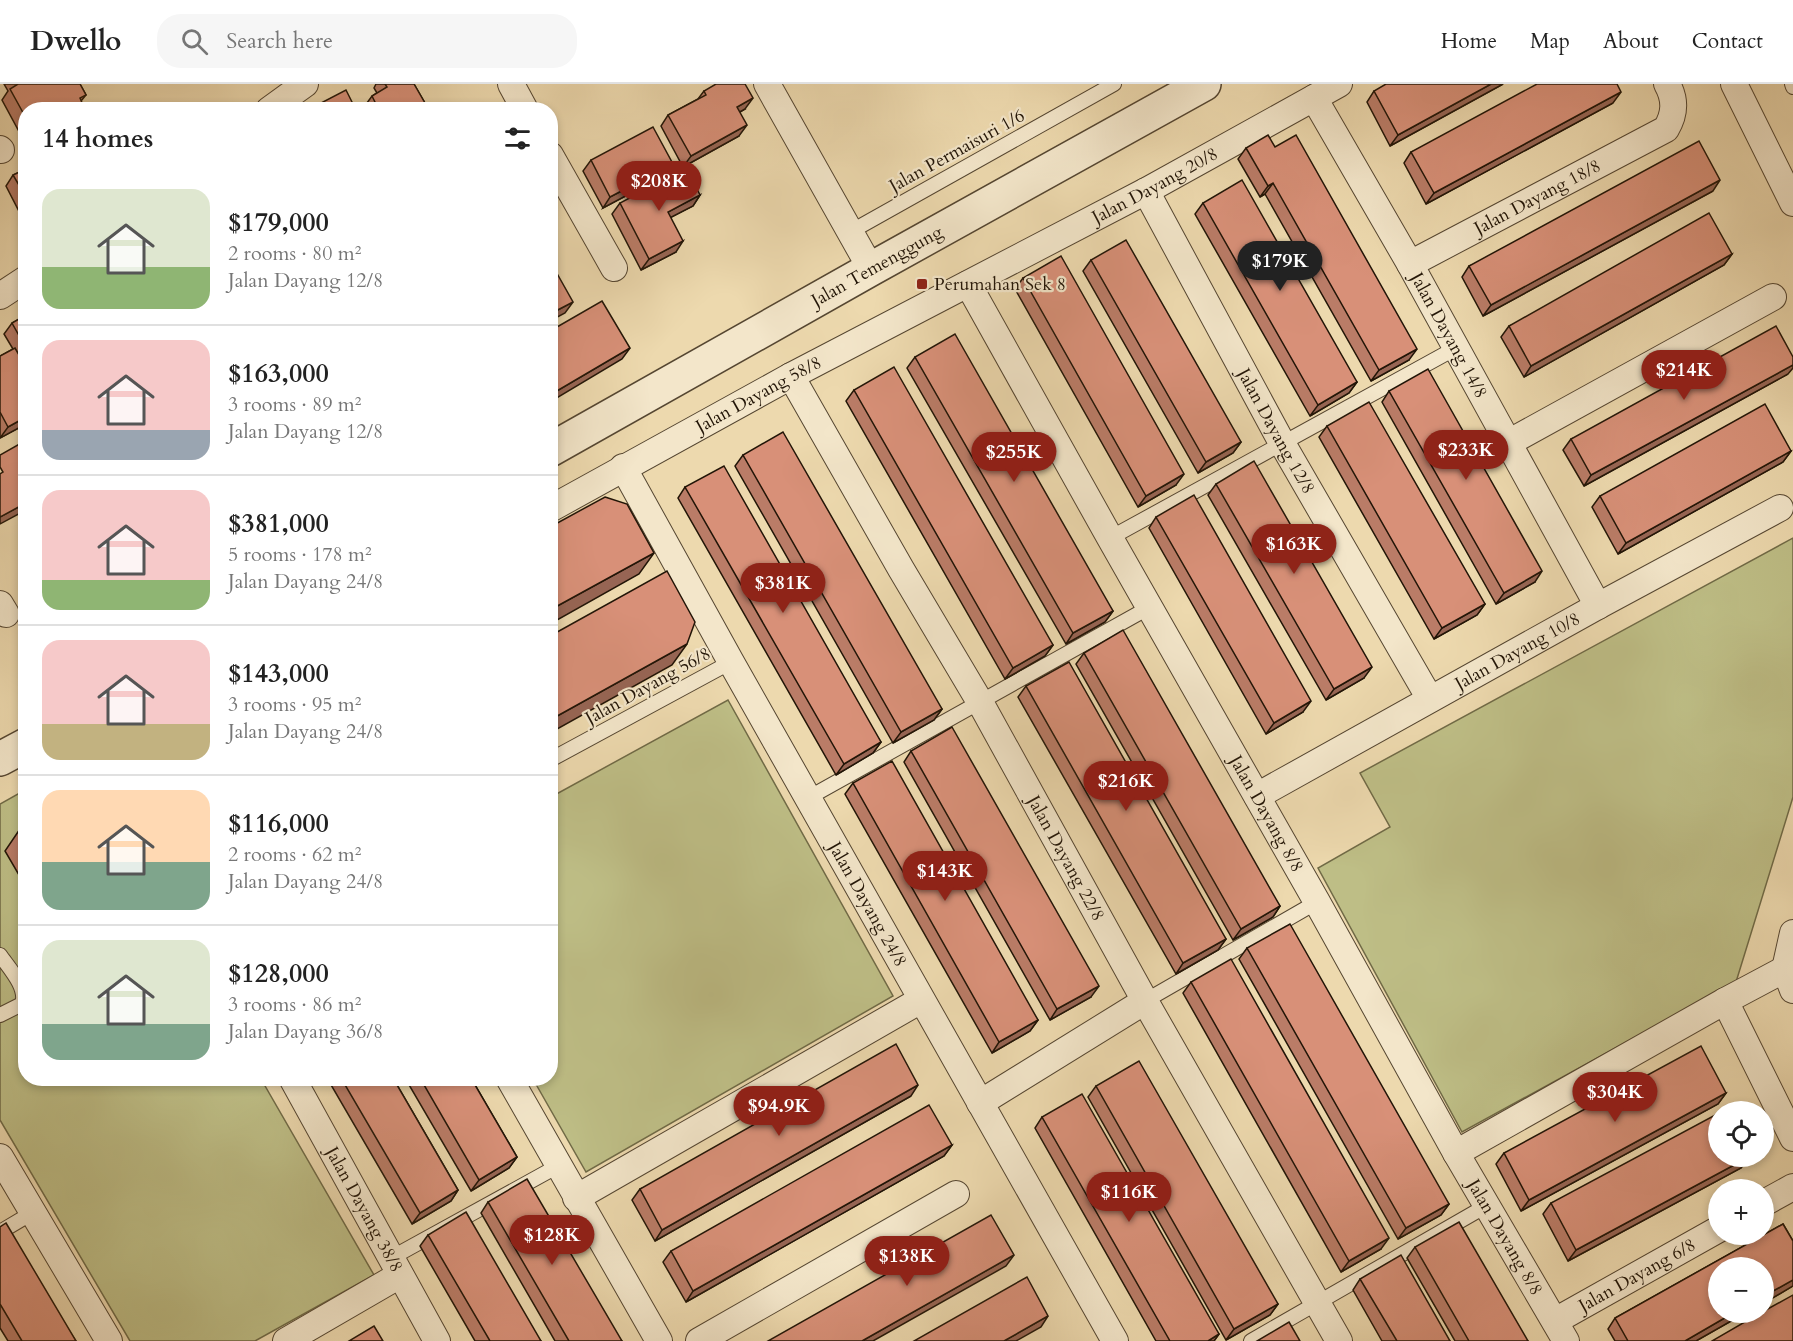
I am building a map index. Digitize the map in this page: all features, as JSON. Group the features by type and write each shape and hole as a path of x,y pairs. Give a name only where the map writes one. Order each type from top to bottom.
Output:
{"street":[{"path":"280,102 305,84"},
{"path":"511,84 521,102"},
{"path":"767,84 871,269"},
{"name":"Jalan Temenggung","path":"558,445 1204,84"},
{"name":"Jalan Dayang 20/8","path":"968,284 1146,191 1339,84"},
{"name":"Jalan Dayang 18/8","path":"1410,264 1666,129 1673,111 1672,92 1667,84"},
{"path":"1734,84 1789,186"},
{"name":"Jalan Dayang 14/8","path":"1314,98 1410,264 1598,606"},
{"path":"558,169 614,268"},
{"name":"Jalan Dayang 12/8","path":"1146,191 1282,442 1430,699"},
{"path":"0,296 18,284"},
{"name":"Jalan Dayang 58/8","path":"558,504 791,376 968,284"},
{"name":"Jalan Dayang 8/8","path":"968,284 1486,1206 1561,1331"},
{"path":"1508,443 1773,297"},
{"name":"Jalan Dayang 22/8","path":"791,376 895,559 980,702 1145,1001 1339,1341"},
{"name":"Jalan Dayang 24/8","path":"623,467 1110,1339"},
{"name":"Jalan Dayang 10/8","path":"1257,796 1598,606 1780,508"},
{"path":"0,759 18,749"},
{"path":"1456,1153 1725,1001 1789,979 1793,933"},
{"path":"576,1198 921,1000"},
{"path":"980,1103 1145,1001"},
{"path":"1725,1001 1793,1138"},
{"name":"Jalan Dayang 38/8","path":"296,1086 436,1341"},
{"path":"513,1086 659,1341"},
{"path":"0,1157 109,1341"},
{"path":"1774,1197 1793,1187"},
{"path":"699,1341 956,1194"},
{"name":"Jalan Dayang 6/8","path":"1561,1331 1708,1236"},
{"path":"286,1341 395,1267"}],"lane":[{"name":"Jalan Permaisuri 1/6","path":"850,232 1114,84"},
{"path":"1110,538 1456,348"},
{"path":"808,798 1150,607"},
{"name":"Jalan Dayang 56/8","path":"558,756 731,662"},
{"path":"1145,1001 1317,902"},
{"path":"0,955 18,982"},
{"path":"0,1015 18,1006"},
{"path":"395,1267 558,1166"},
{"path":"1251,1341 1486,1206"},
{"path":"0,1232 32,1213"}],"green space":[{"path":"1793,538 1793,797 1736,982 1462,1132 1318,868 1390,827 1360,773"},
{"path":"728,700 893,996 586,1172 537,1086 558,1086 558,793"},
{"path":"18,794 18,1086 265,1086 374,1275 255,1341 130,1341 0,1120 0,804"}],"building":[{"path":"18,84 80,84 86,95 80,98 82,102 18,104 10,89"},
{"path":"385,84 414,84 424,102 375,102 372,96 387,87"},
{"path":"716,84 745,84 753,98 737,107 747,125 691,156 668,115 706,95 704,91"},
{"path":"1386,84 1491,84 1398,135 1374,91"},
{"path":"1537,84 1617,84 1621,92 1434,193 1411,152"},
{"path":"346,90 352,102 323,102"},
{"path":"653,127 673,164 610,197 591,160"},
{"path":"1268,135 1275,147 1296,135 1417,349 1379,370 1273,183 1268,186 1246,148"},
{"path":"1699,141 1720,180 1491,305 1469,266"},
{"path":"686,168 700,195 668,212 683,241 649,259 620,203"},
{"path":"18,173 18,183 13,175"},
{"path":"1242,180 1357,382 1318,405 1203,203"},
{"path":"1709,213 1732,254 1531,366 1509,326"},
{"path":"1126,240 1241,442 1206,462 1091,260"},
{"path":"1061,256 1184,474 1146,496 1023,278"},
{"path":"558,275 573,302 558,310"},
{"path":"602,301 630,348 558,390 558,326"},
{"path":"18,320 18,334 12,323"},
{"path":"1776,326 1793,357 1793,365 1591,475 1571,439"},
{"path":"955,334 1113,611 1073,633 915,357"},
{"path":"15,348 18,353 18,421 8,427 0,412 0,356"},
{"path":"894,367 1053,645 1013,668 854,390"},
{"path":"1428,369 1542,571 1504,593 1389,391"},
{"path":"1369,402 1485,604 1442,628 1327,426"},
{"path":"1765,404 1791,451 1626,543 1600,496"},
{"path":"783,432 942,709 901,732 743,455"},
{"path":"18,445 18,507 0,517 0,474 3,472 0,467 0,455"},
{"path":"1254,461 1372,667 1334,689 1216,484"},
{"path":"724,466 881,742 844,764 685,487"},
{"path":"1194,495 1311,701 1274,723 1156,517"},
{"path":"605,497 627,504 654,553 558,606 558,523"},
{"path":"667,571 695,622 687,644 558,716 558,632"},
{"path":"1123,630 1280,906 1241,929 1084,653"},
{"path":"1069,662 1226,939 1183,963 1026,686"},
{"path":"952,727 1099,986 1057,1009 911,751"},
{"path":"892,761 1038,1020 999,1042 853,783"},
{"path":"1290,924 1449,1204 1406,1228 1247,948"},
{"path":"1231,959 1389,1238 1349,1261 1191,982"},
{"path":"896,1044 918,1085 662,1230 640,1189"},
{"path":"1701,1046 1726,1093 1529,1200 1504,1153"},
{"path":"1139,1061 1278,1304 1234,1329 1096,1086"},
{"path":"346,1086 398,1086 458,1190 420,1213"},
{"path":"425,1086 476,1086 517,1157 479,1180"},
{"path":"1082,1094 1219,1334 1208,1341 1170,1341 1042,1117"},
{"path":"929,1105 952,1145 693,1291 671,1251"},
{"path":"1708,1119 1708,1167 1730,1167 1576,1250 1551,1203"},
{"path":"527,1179 622,1341 569,1341 488,1202"},
{"path":"466,1212 541,1341 490,1341 428,1235"},
{"path":"991,1215 1014,1255 862,1341 768,1341"},
{"path":"1459,1222 1528,1341 1469,1341 1415,1247"},
{"path":"6,1223 76,1341 22,1341 0,1304 0,1227"},
{"path":"1783,1224 1793,1241 1793,1280 1774,1290 1774,1257 1724,1257 1745,1245 1774,1245 1774,1229"},
{"path":"1401,1255 1450,1341 1397,1341 1360,1279"},
{"path":"1708,1266 1708,1323 1716,1323 1685,1341 1628,1341 1615,1318"},
{"path":"1027,1277 1048,1316 1004,1341 914,1341"},
{"path":"1793,1295 1793,1341 1712,1341 1743,1323 1774,1323 1774,1305"},
{"path":"1289,1322 1300,1341 1257,1341"},
{"path":"374,1326 383,1341 349,1341"}],"place":[{"name":"Perumahan Sek 8","path":"922,284"}]}
